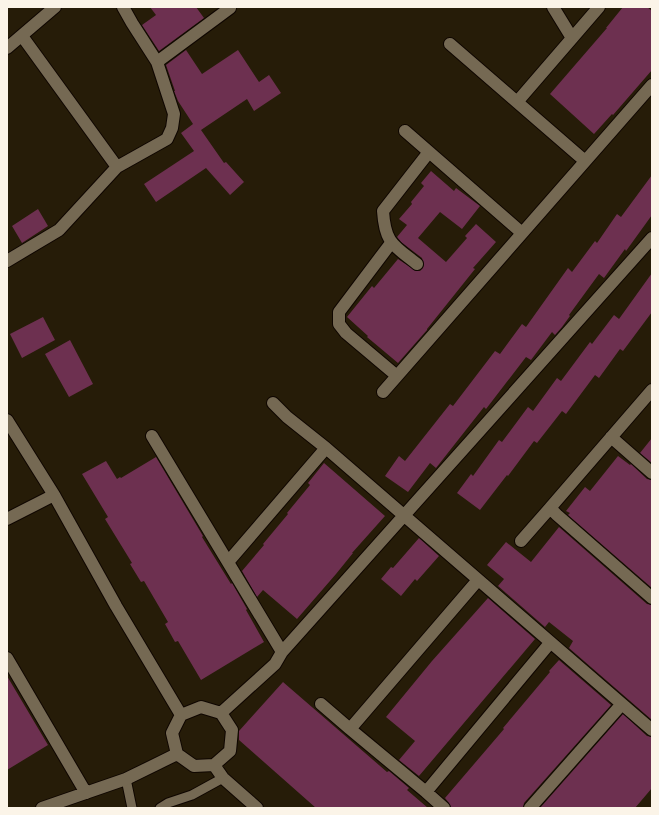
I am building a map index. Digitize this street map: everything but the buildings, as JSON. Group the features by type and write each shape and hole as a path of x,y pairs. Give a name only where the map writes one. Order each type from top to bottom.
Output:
{"street":[{"path":"7,48 55,7"},
{"path":"7,261 59,230 117,167 167,139 172,128 174,114 157,62 132,24 123,7"},
{"path":"553,7 572,38"},
{"path":"517,102 599,7"},
{"path":"157,62 230,8"},
{"path":"22,36 117,167"},
{"path":"450,44 586,161"},
{"path":"384,392 522,233 650,90"},
{"path":"405,131 522,233"},
{"path":"417,264 391,244 384,226 383,210 429,152"},
{"path":"221,713 275,664 282,652 652,238"},
{"path":"391,244 339,312 339,324 346,332 397,376"},
{"path":"521,541 652,390"},
{"path":"273,404 326,448 652,730"},
{"path":"7,420 54,495 116,606 181,715"},
{"path":"152,436 282,652"},
{"path":"612,437 652,473"},
{"path":"228,562 326,448"},
{"path":"7,518 54,495"},
{"path":"550,508 652,598"},
{"path":"350,729 478,580"},
{"path":"426,792 550,643"},
{"path":"7,658 86,792"},
{"path":"321,704 444,808"},
{"path":"530,808 622,705"},
{"path":"201,706 221,713 232,730 230,751 214,765 194,766 177,754 172,733 181,715 201,706"},
{"path":"42,808 126,779 177,754"},
{"path":"214,765 223,778 257,808"}],"lane":[{"path":"160,808 168,803 192,795 223,778"},
{"path":"126,779 132,808"}]}
